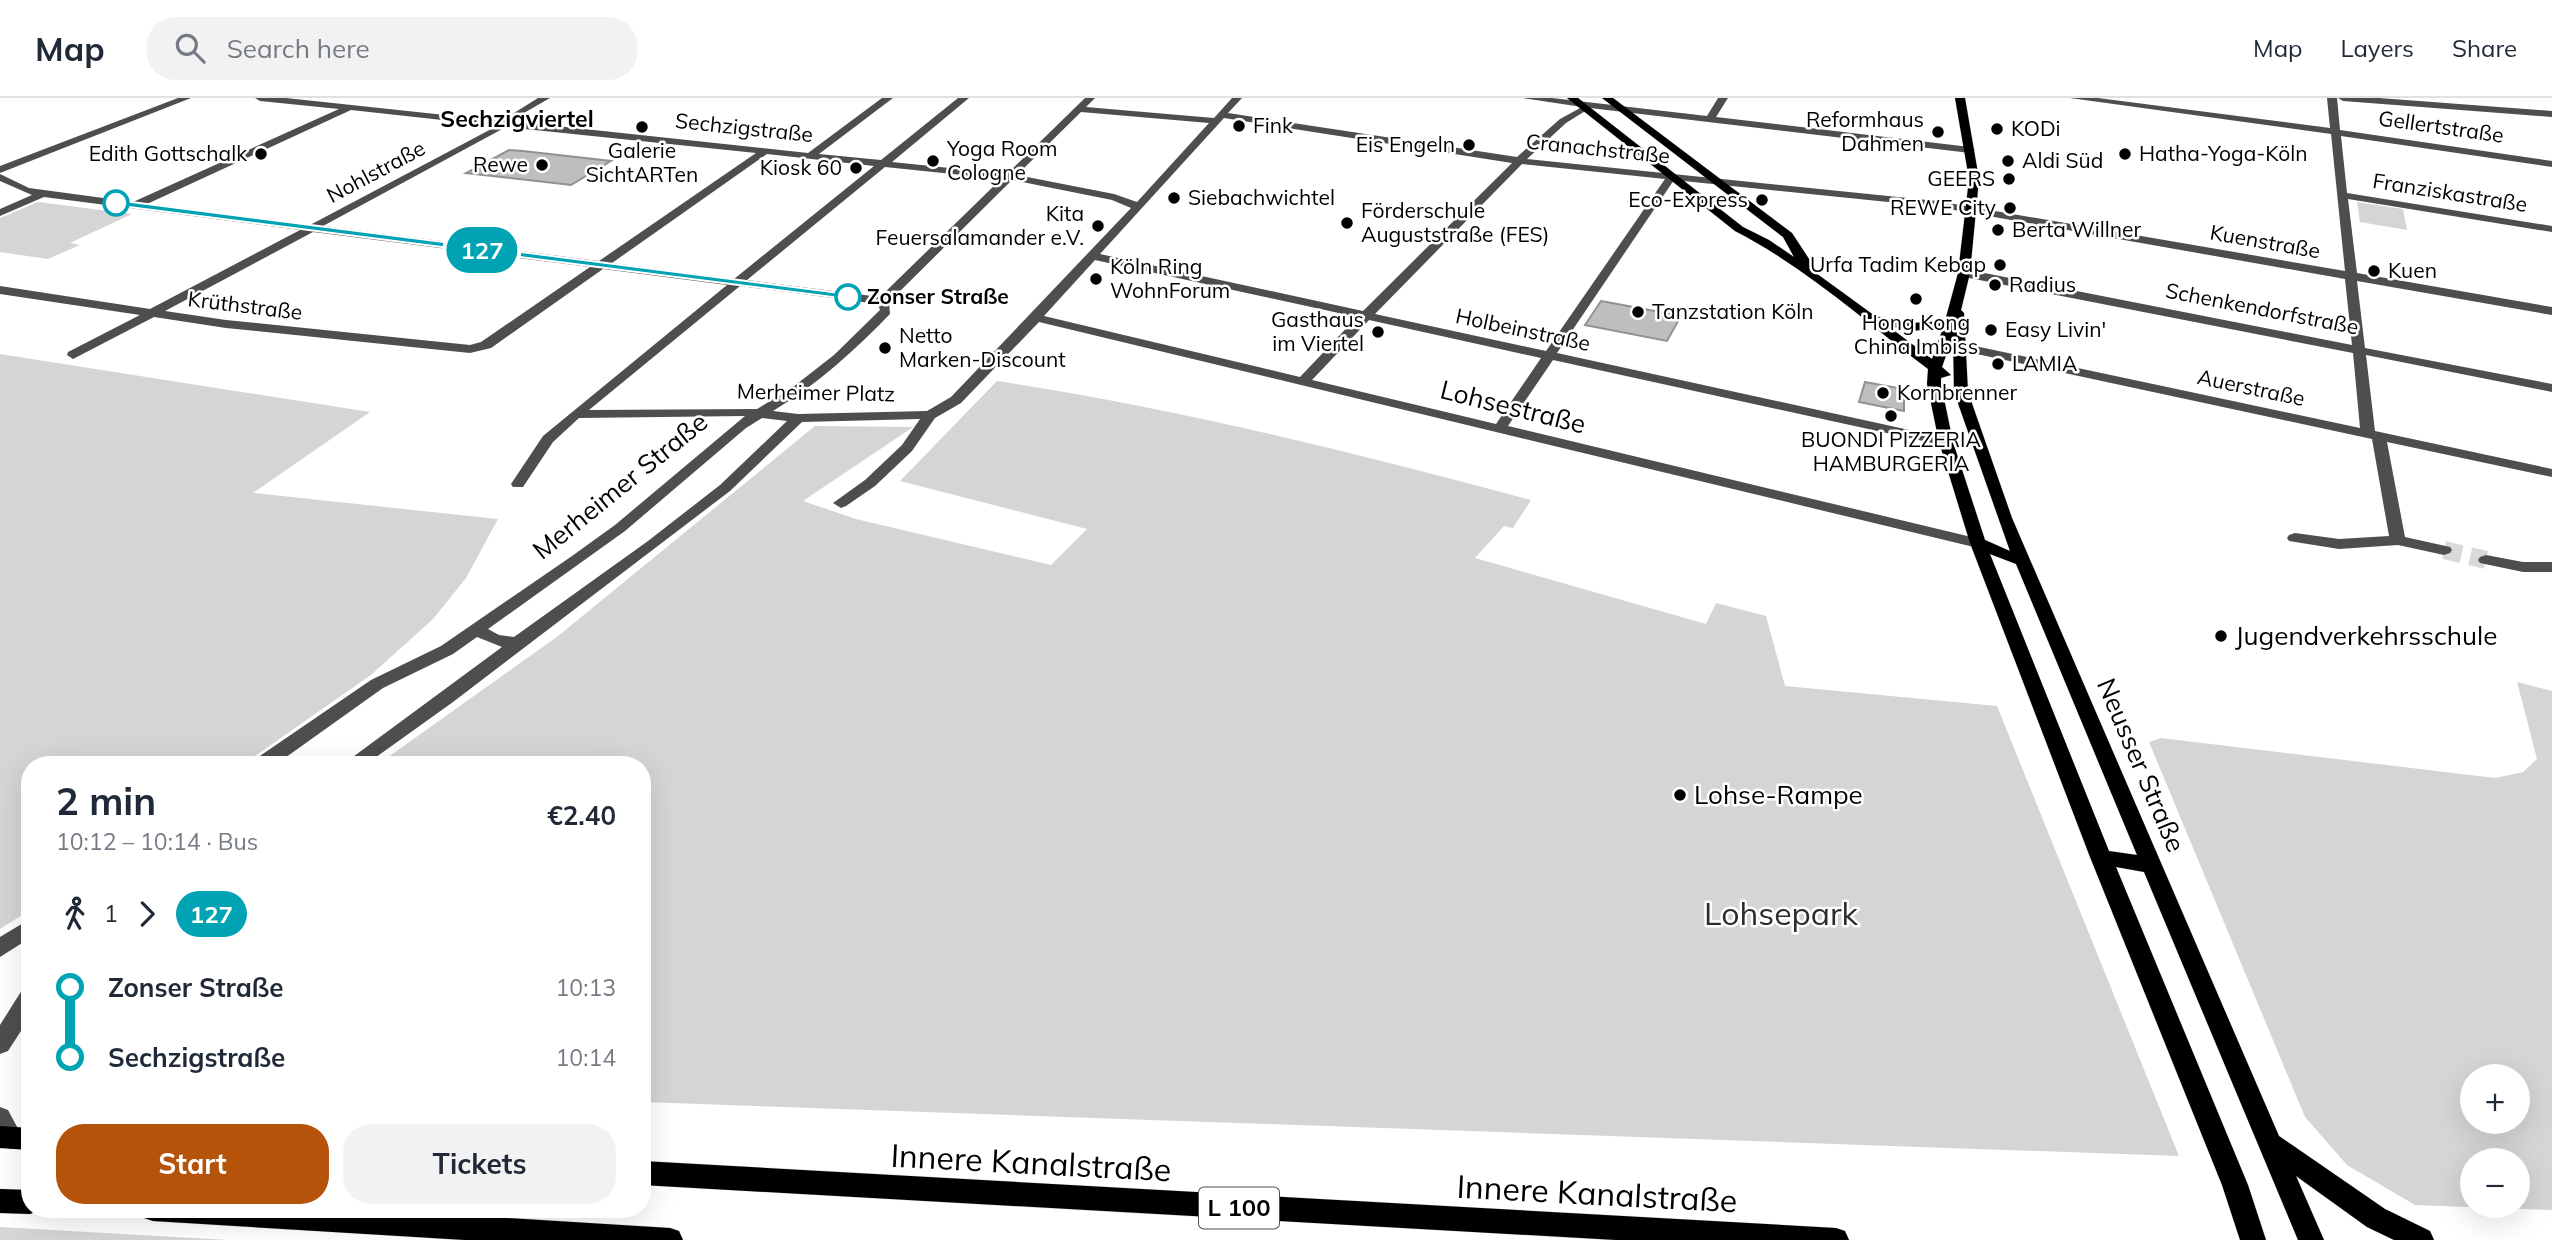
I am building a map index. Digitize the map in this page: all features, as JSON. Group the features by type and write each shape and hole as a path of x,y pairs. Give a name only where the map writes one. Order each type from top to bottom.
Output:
{"main road":[{"path":"1607,98 1788,235 1798,255 1820,281"},
{"name":"Neusser Straße","path":"1960,98 1974,179 1964,273 1958,302 1935,368 1934,384 1946,442 1978,543 2100,857 2235,1185 2253,1240"},
{"path":"1579,104 1747,233 1765,242 1871,319 1935,368 1961,392"},
{"path":"1747,233 1772,233 1779,228"},
{"name":"Neusser Straße","path":"1958,302 1961,392 2021,561 2311,1240"},
{"path":"1871,319 1911,327 1949,329"},
{"path":"1978,543 2021,561"},
{"path":"2100,857 2151,865"},
{"path":"2269,1143 2376,1218 2421,1240"},
{"name":"Innere Kanalstraße","path":"651,1174 1836,1240"},
{"path":"0,1201 21,1202"},
{"path":"303,1218 670,1240"}],"street":[{"path":"0,170 186,98"},
{"name":"Sechzigstraße","path":"260,98 1010,177 1114,197 1130,201 1136,206"},
{"name":"Nohlstraße","path":"73,355 499,128 508,118 545,98"},
{"path":"811,155 888,98"},
{"path":"518,484 548,439 575,414 964,98"},
{"name":"Merheimer Straße","path":"274,756 377,684 447,650 478,629 620,528 688,468 758,414 798,390 839,358 886,311 883,301 1090,98"},
{"path":"841,503 870,483 907,448 930,415 956,400 1036,318 1237,98"},
{"path":"1528,98 1970,150"},
{"path":"1710,119 1723,98"},
{"name":"Gellertstraße","path":"2075,98 2336,131 2552,164"},
{"path":"2332,98 2358,349 2374,436 2398,540"},
{"path":"2343,98 2552,114"},
{"path":"1304,381 1366,315 1579,104"},
{"path":"136,205 351,108"},
{"name":"Cranachstraße","path":"1079,109 1218,118 1521,161 1972,210"},
{"path":"602,265 767,150"},
{"path":"1499,429 1672,176"},
{"path":"0,177 26,191 43,194 883,301"},
{"path":"0,213 43,194"},
{"name":"Franziskastraße","path":"2342,195 2552,229"},
{"name":"Kuenstraße","path":"1972,210 2552,311"},
{"name":"Holbeinstraße","path":"1092,256 1946,442"},
{"name":"Krüthstraße","path":"0,290 226,324 470,349 486,345 602,265"},
{"name":"Schenkendorfstraße","path":"1964,273 2552,388"},
{"name":"Lohsestraße","path":"1036,318 1978,543"},
{"name":"Auerstraße","path":"1949,329 1953,343 1961,346 2552,472"},
{"path":"364,756 447,698 516,643 725,488 798,418 798,390"},
{"name":"Merheimer Platz","path":"575,414 742,412 798,418 930,415"},
{"path":"2295,538 2339,544 2398,540 2444,550"},
{"path":"2486,560 2523,567 2552,567"},
{"path":"478,629 484,636 516,643"},
{"path":"0,948 21,933"},
{"path":"0,1017 21,1002"},
{"path":"0,1044 21,1010"}],"green space":[{"path":"38,202 132,214 70,243 80,245 48,259 0,252 0,218"},
{"path":"2357,202 2403,209 2407,230 2360,222"},
{"path":"0,354 370,412 253,493 498,519 466,578 433,619 371,675 255,756 21,756 21,916 0,929"},
{"name":"Lohsepark","path":"997,381 1132,404 1399,465 1531,500 1513,528 1504,526 1475,558 1706,624 1716,603 1766,616 1785,686 1997,706 2179,1156 651,1102 651,756 390,756 558,636 815,426 913,427 803,501 856,519 1051,565 1087,529 900,481"},
{"path":"2517,682 2552,691 2552,1210 2530,1209 2530,1148 2460,1148 2460,1207 2415,1205 2347,1165 2305,1117 2149,742 2161,738 2495,778 2523,772 2537,759"},
{"path":"0,1227 228,1240 0,1240"}],"building":[{"name":"Rewe","path":"509,150 611,161 571,185 466,173"},
{"path":"1601,301 1681,316 1667,341 1585,325"},
{"name":"Kornbrenner","path":"1865,382 1904,389 1904,411 1859,402"}],"tunnel":[{"path":"2444,550 2486,560"}],"bus line":[{"name":"127","path":"116,203 848,297"}],"place":[{"name":"Fink","path":"1239,126"},
{"name":"Galerie SichtARTen","path":"642,127"},
{"name":"KODi","path":"1997,129"},
{"name":"Reformhaus Dahmen","path":"1938,132"},
{"name":"Eis Engeln","path":"1469,145"},
{"name":"Edith Gottschalk","path":"261,154"},
{"name":"Hatha-Yoga-Köln","path":"2125,154"},
{"name":"Yoga Room Cologne","path":"933,161"},
{"name":"Aldi Süd","path":"2008,161"},
{"name":"Rewe","path":"542,165"},
{"name":"Kiosk 60","path":"856,168"},
{"name":"GEERS","path":"2009,179"},
{"name":"Siebachwichtel","path":"1174,198"},
{"name":"Eco-Express","path":"1762,200"},
{"name":"REWE City","path":"2010,208"},
{"name":"Förderschule Auguststraße (FES)","path":"1347,223"},
{"name":"Kita Feuersalamander e.V.","path":"1098,226"},
{"name":"Berta Willner","path":"1998,230"},
{"name":"Urfa Tadim Kebap","path":"2000,265"},
{"name":"Kuen","path":"2374,271"},
{"name":"Köln Ring WohnForum","path":"1096,279"},
{"name":"Radius","path":"1995,285"},
{"name":"Zonser Straße","path":"848,297"},
{"name":"Hong Kong China Imbiss","path":"1916,299"},
{"name":"Tanzstation Köln","path":"1638,312"},
{"name":"Easy Livin'","path":"1991,330"},
{"name":"Gasthaus im Viertel","path":"1378,332"},
{"name":"Netto Marken-Discount","path":"885,348"},
{"name":"LAMIA","path":"1998,364"},
{"name":"Kornbrenner","path":"1883,393"},
{"name":"BUONDI PIZZERIA HAMBURGERIA","path":"1891,416"},
{"name":"Jugendverkehrsschule","path":"2221,636"},
{"name":"Lohse-Rampe","path":"1680,795"}],"district":[{"name":"Sechzigviertel","path":"517,119"}]}
